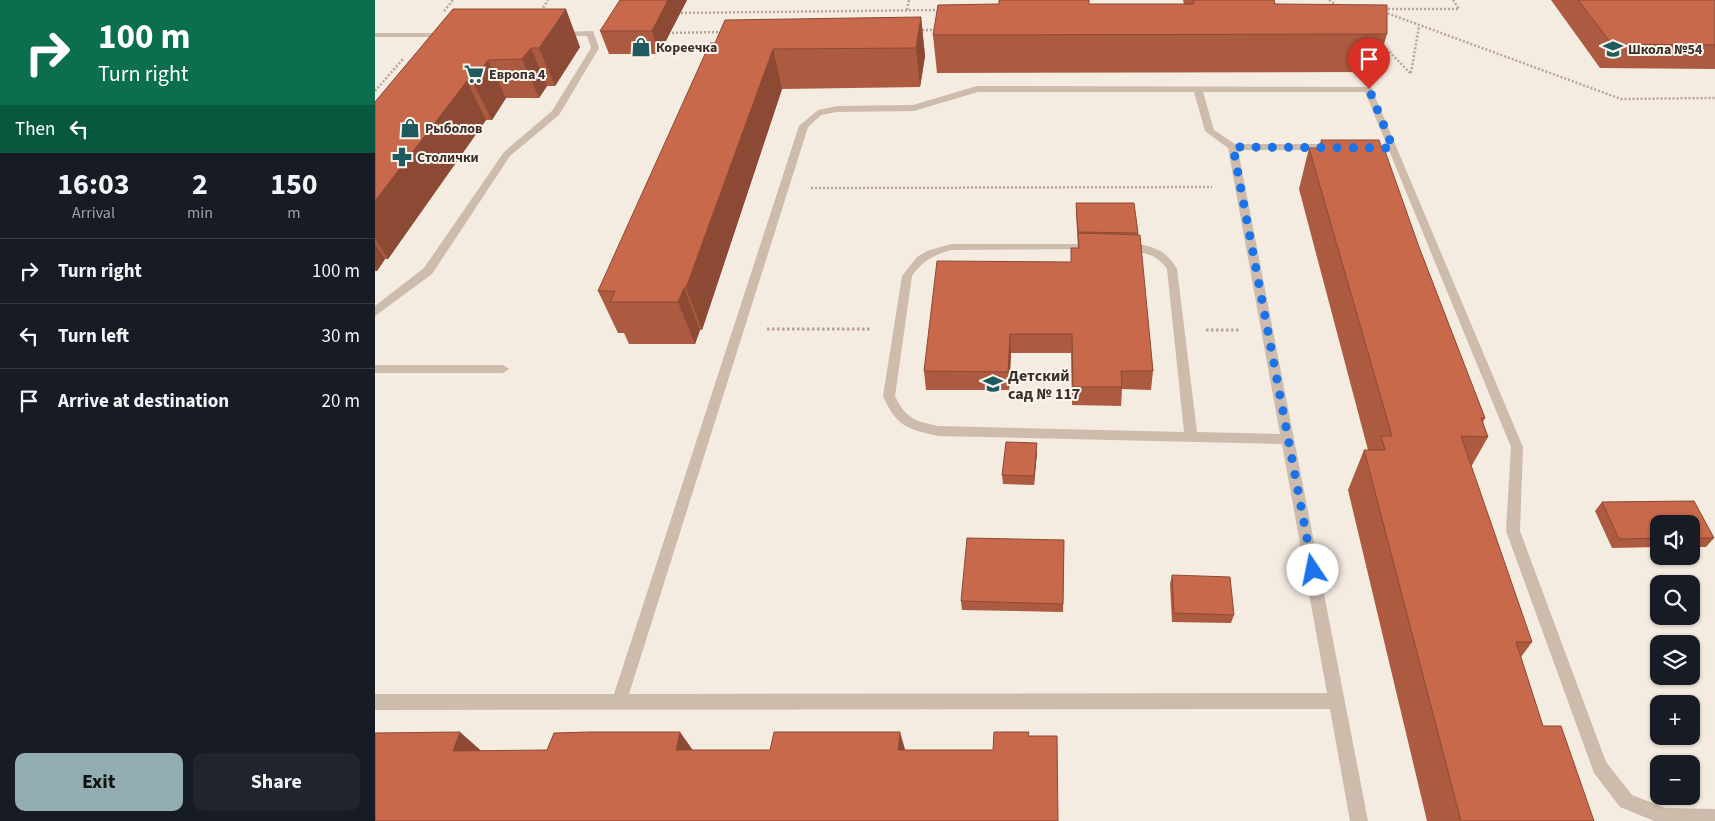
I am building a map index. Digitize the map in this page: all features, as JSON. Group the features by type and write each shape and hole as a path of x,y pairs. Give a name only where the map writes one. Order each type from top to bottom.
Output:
{"lane":[{"path":"375,312 428,271 507,154 556,113 595,48 590,33 553,34"},
{"path":"375,35 461,34"},
{"path":"619,702 804,126 818,113 837,109 913,108 977,89 1369,89 1388,148 1517,446 1513,531 1600,766 1626,801 1665,817 1715,818"},
{"path":"1198,89 1210,132 1233,147 1343,148"},
{"path":"1233,147 1359,821"},
{"path":"1191,438 1172,269 1165,258 1150,250 1133,247 951,247 928,253 915,262 907,276 889,396 897,414 913,425 938,431 1191,438 1289,439"},
{"path":"375,369 503,369"},
{"path":"375,702 1338,701"}],"path":[{"path":"547,14 538,14 548,0"},
{"path":"907,10 909,0"},
{"path":"1329,0 1342,9 1332,9"},
{"path":"1453,0 1459,9 1376,9 1621,99 1715,98"},
{"path":"917,17 918,10"},
{"path":"671,13 948,10"},
{"path":"1378,40 1411,74 1419,26"},
{"path":"915,30 943,30"},
{"path":"669,32 728,32"},
{"path":"784,188 1241,187"},
{"path":"739,329 899,329"},
{"path":"1178,330 1268,330"}],"building":[{"path":"620,0 668,0 652,31 600,31"},
{"path":"999,0 1089,0 1089,4 1194,4 1193,0 1274,0 1275,4 1387,5 1387,34 933,35 938,5 999,4"},
{"path":"1578,0 1715,0 1715,45 1612,44"},
{"path":"453,9 566,9 539,48 531,48 522,59 488,60 472,81 467,81 375,201 375,102"},
{"path":"921,17 916,48 773,49 686,288 684,288 678,302 610,302 615,291 598,291 710,43 715,43 725,20"},
{"path":"1321,140 1379,140 1383,151 1385,151 1419,247 1485,418 1481,418 1488,437 1461,436 1532,642 1516,642 1543,726 1561,726 1594,821 1461,821 1364,450 1385,450 1381,436 1392,436 1309,148 1324,148"},
{"path":"1076,203 1134,203 1138,233 1078,232"},
{"path":"1078,233 1140,235 1153,371 1121,371 1122,387 1073,387 1072,334 1010,334 1008,372 924,371 937,261 1071,262 1071,248 1079,248"},
{"path":"1006,442 1037,443 1034,476 1002,475"},
{"path":"1694,501 1714,538 1700,538 1700,515 1650,515 1650,538 1619,539 1602,502"},
{"path":"967,538 1064,540 1063,604 961,601"},
{"path":"1172,575 1230,577 1234,615 1174,613"},
{"path":"460,732 453,751 547,750 554,733 589,732 680,732 676,750 770,750 774,732 900,732 898,750 993,750 994,732 1029,732 1028,736 1057,736 1058,821 375,821 375,733"}],"place":[{"name":"Кореечка","path":"641,47"},
{"name":"Школа №54","path":"1613,49"},
{"name":"Европа 4","path":"474,74"},
{"name":"Рыболов","path":"410,128"},
{"name":"Столички","path":"402,157"},
{"name":"Детский сад № 117","path":"993,384"}],"route":[{"path":"1313,570 1233,147 1393,148 1369,89"}]}
